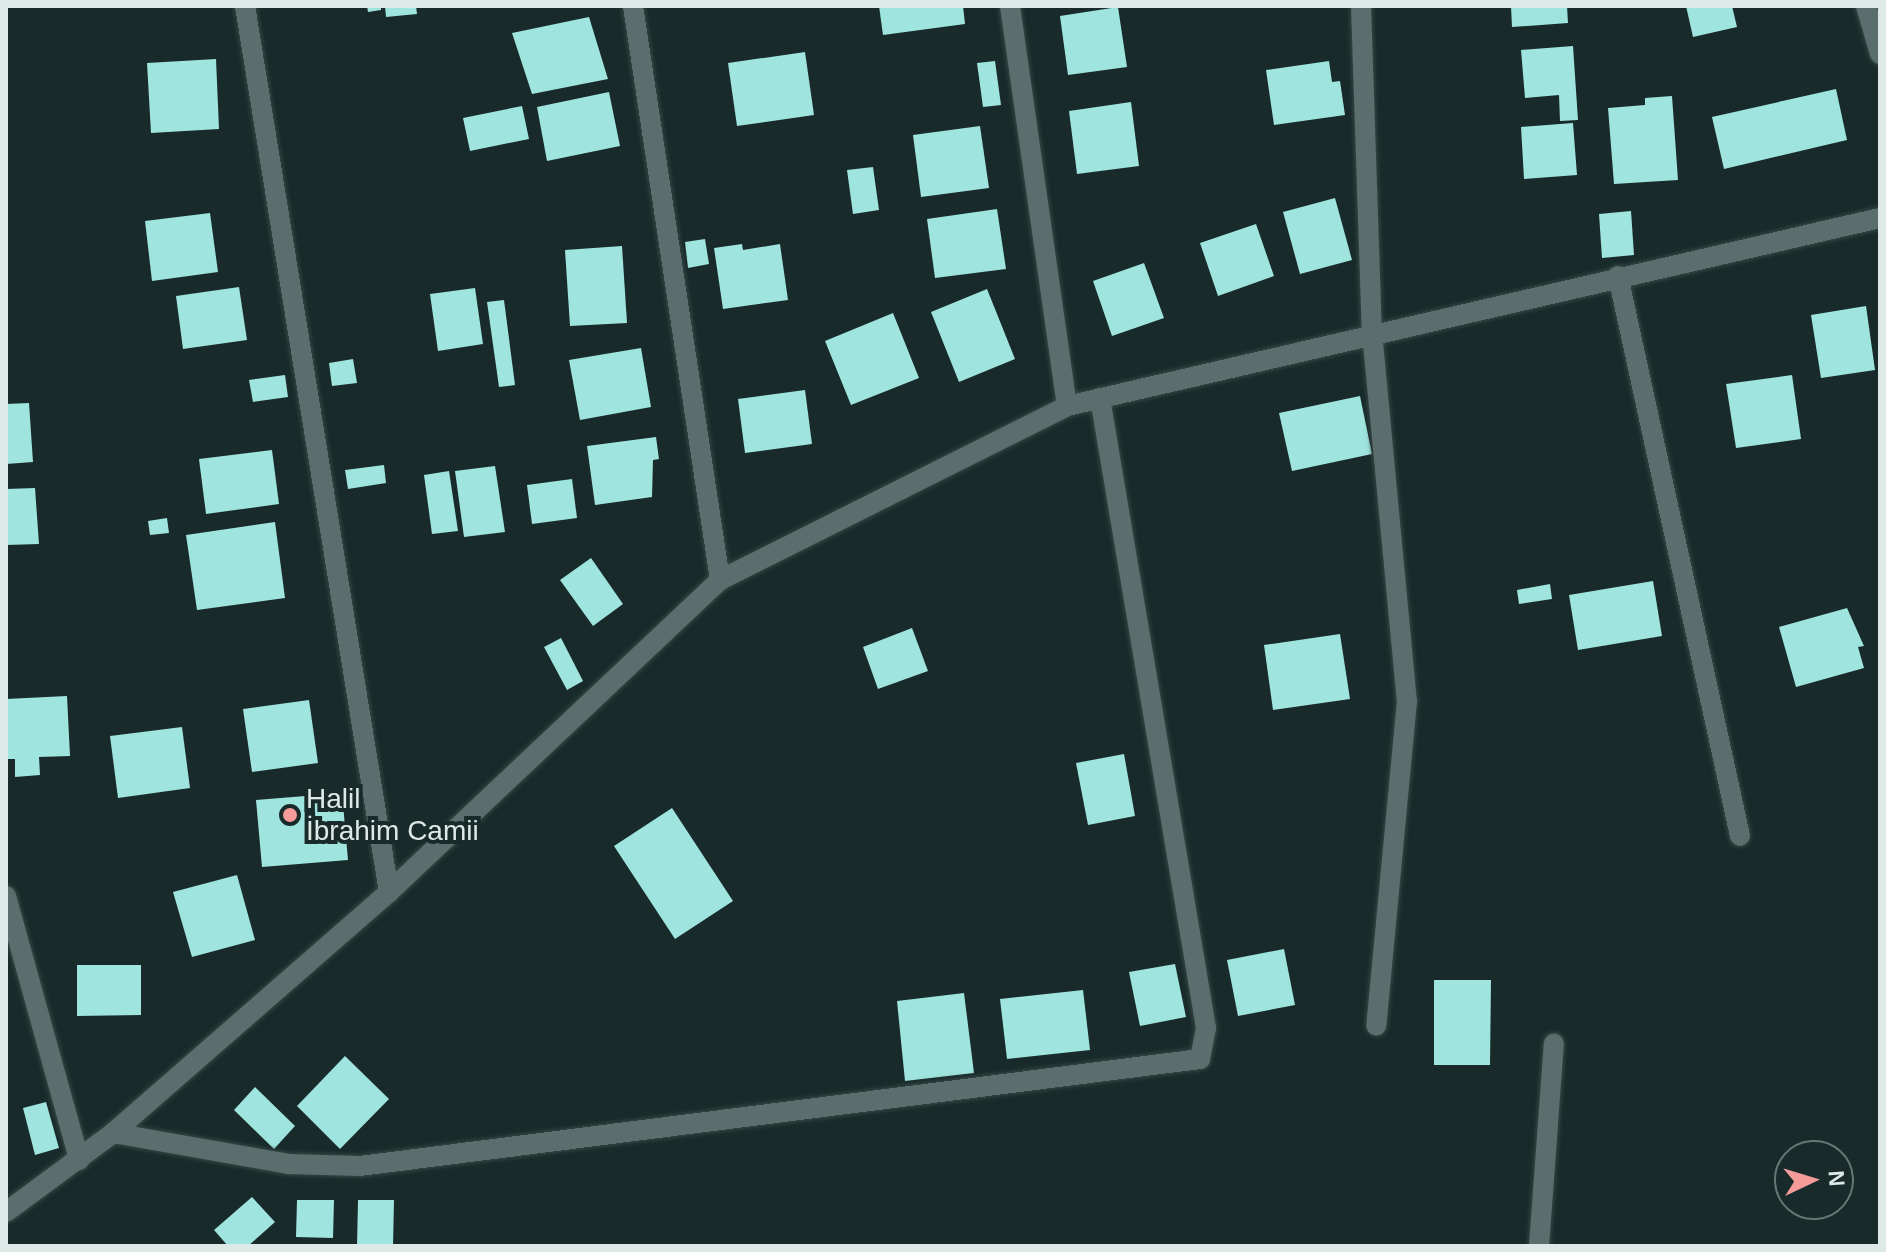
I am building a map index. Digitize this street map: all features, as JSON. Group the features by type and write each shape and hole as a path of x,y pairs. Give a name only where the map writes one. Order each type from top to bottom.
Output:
{"street":[{"path":"245,6 389,892"},
{"path":"633,6 720,580"},
{"path":"1010,6 1067,406"},
{"path":"1361,6 1372,332 1407,701 1376,1026"},
{"path":"1866,6 1880,54"},
{"path":"6,1212 113,1133 389,892 720,580 1067,406 1372,332 1880,218"},
{"path":"1618,276 1740,836"},
{"path":"113,1133 288,1164 360,1166 1200,1059 1206,1028 1100,398"},
{"path":"6,896 79,1160"},
{"path":"1539,1246 1554,1044"}],"building":[{"path":"367,6 381,6 381,10 368,12"},
{"path":"385,6 416,6 417,14 386,17"},
{"path":"879,6 963,6 965,24 883,35"},
{"path":"1511,6 1567,6 1568,23 1512,27"},
{"path":"1686,6 1732,6 1737,27 1693,37"},
{"path":"1118,7 1127,67 1068,75 1060,16"},
{"path":"589,17 608,79 532,94 512,33"},
{"path":"1573,46 1578,120 1560,121 1559,95 1525,98 1521,50"},
{"path":"805,52 814,115 737,126 728,63"},
{"path":"216,59 219,129 151,133 147,63"},
{"path":"995,61 1001,105 983,107 977,63"},
{"path":"1329,61 1332,82 1340,81 1345,115 1274,125 1266,70"},
{"path":"1836,89 1847,140 1724,169 1712,117"},
{"path":"609,92 620,146 547,161 537,107"},
{"path":"1672,96 1678,180 1614,184 1608,108 1645,105 1645,98"},
{"path":"1131,102 1139,166 1077,174 1069,111"},
{"path":"522,106 529,139 470,151 463,118"},
{"path":"1573,123 1577,175 1524,179 1521,127"},
{"path":"980,126 989,188 921,197 913,135"},
{"path":"873,167 879,210 853,214 847,170"},
{"path":"1335,198 1352,260 1300,274 1283,212"},
{"path":"997,209 1006,269 935,278 927,219"},
{"path":"1631,211 1634,255 1602,258 1599,214"},
{"path":"210,213 218,272 152,281 145,221"},
{"path":"1256,224 1274,276 1218,296 1200,243"},
{"path":"705,239 709,264 688,268 685,242"},
{"path":"742,244 743,250 780,244 788,300 723,309 714,248"},
{"path":"622,246 627,323 570,326 565,250"},
{"path":"1144,263 1164,318 1112,336 1093,281"},
{"path":"239,287 247,340 183,349 176,296"},
{"path":"475,288 483,344 438,351 430,294"},
{"path":"987,289 1015,359 959,382 931,312"},
{"path":"504,300 515,385 499,387 487,302"},
{"path":"1866,306 1875,370 1821,378 1811,315"},
{"path":"893,313 919,378 851,405 825,341"},
{"path":"641,348 651,407 580,420 569,360"},
{"path":"353,359 357,383 332,386 329,363"},
{"path":"285,375 288,397 253,402 249,380"},
{"path":"1792,375 1801,439 1736,448 1726,384"},
{"path":"805,390 812,444 745,453 738,399"},
{"path":"1360,396 1372,454 1292,471 1279,413"},
{"path":"29,403 33,462 6,464 6,404"},
{"path":"656,437 659,459 653,460 652,497 595,505 587,446"},
{"path":"272,450 279,504 206,514 199,459"},
{"path":"384,465 386,483 348,489 345,470"},
{"path":"495,466 505,532 464,537 455,471"},
{"path":"449,471 458,531 432,534 424,475"},
{"path":"572,479 577,518 532,524 527,485"},
{"path":"35,488 39,544 6,545 6,489"},
{"path":"167,518 169,533 150,535 148,521"},
{"path":"275,522 285,598 197,610 186,535"},
{"path":"591,558 623,604 593,626 560,580"},
{"path":"1653,581 1662,636 1578,650 1569,595"},
{"path":"1550,584 1552,599 1519,604 1517,590"},
{"path":"1847,608 1864,646 1858,647 1864,668 1796,687 1779,627"},
{"path":"912,628 928,671 878,689 863,647"},
{"path":"1340,634 1350,699 1273,710 1264,645"},
{"path":"561,638 583,681 567,690 544,647"},
{"path":"67,696 70,756 39,757 40,775 15,777 15,759 6,759 6,699"},
{"path":"309,700 318,763 252,772 243,709"},
{"path":"182,727 190,788 118,798 110,736"},
{"path":"1124,754 1135,816 1088,825 1076,763"},
{"path":"342,793 348,860 262,867 256,800"},
{"path":"672,808 733,901 675,939 614,846"},
{"path":"237,875 255,940 192,957 173,892"},
{"path":"1284,949 1295,1005 1238,1016 1227,960"},
{"path":"1175,964 1186,1017 1140,1026 1129,972"},
{"path":"77,965 141,965 141,1015 77,1016"},
{"path":"1434,980 1491,980 1490,1065 1434,1065"},
{"path":"1083,990 1090,1050 1007,1059 1000,999"},
{"path":"964,993 974,1073 905,1081 897,1001"},
{"path":"345,1056 389,1099 340,1149 297,1106"},
{"path":"255,1087 295,1126 274,1149 234,1110"},
{"path":"46,1102 59,1148 35,1155 23,1108"},
{"path":"252,1197 275,1222 248,1246 228,1246 214,1230"},
{"path":"297,1200 334,1200 333,1238 296,1237"},
{"path":"358,1200 394,1200 393,1246 357,1246"}],"place":[{"name":"Halil İbrahim Camii","path":"290,815"}]}
